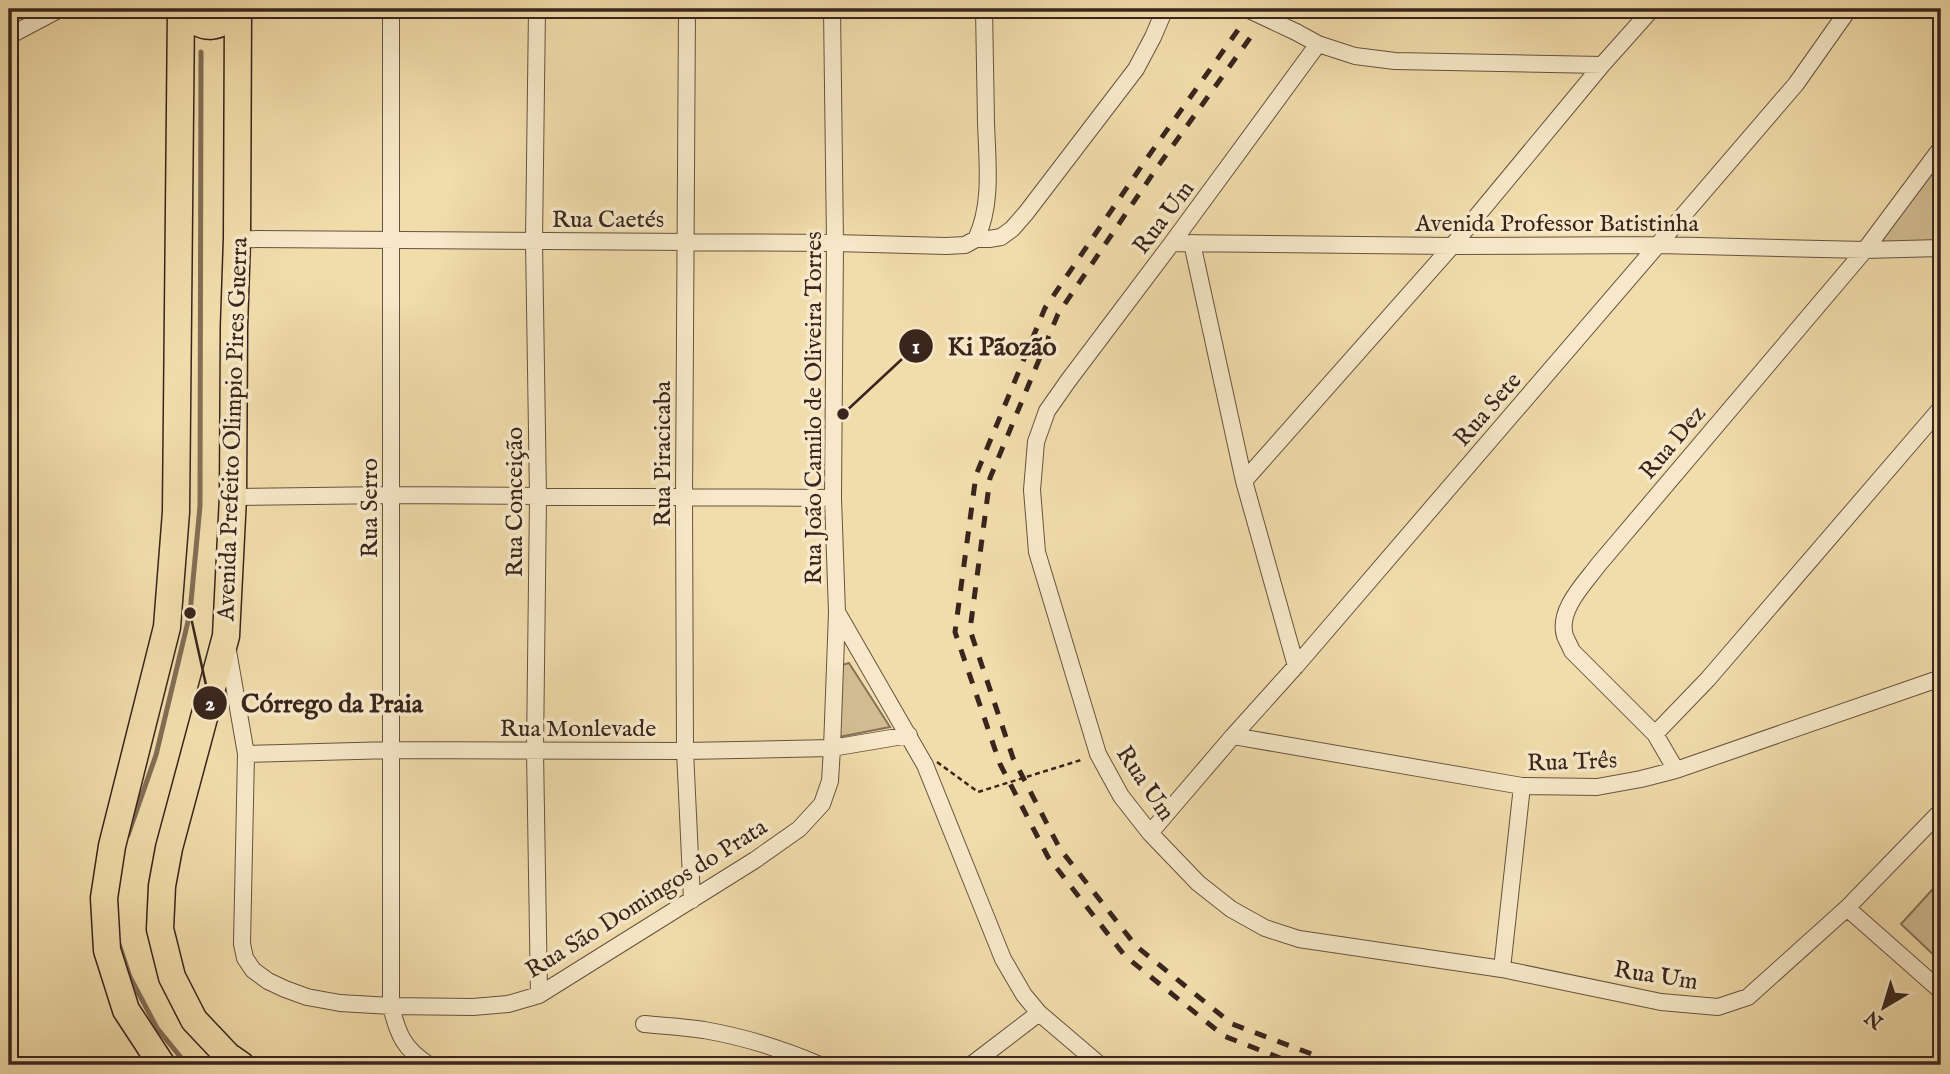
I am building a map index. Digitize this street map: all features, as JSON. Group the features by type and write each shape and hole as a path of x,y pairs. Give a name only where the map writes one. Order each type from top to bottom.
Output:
{"main road":[{"path":"181,9 197,24 204,26 222,23 238,10"},
{"path":"162,1065 127,1010 107,950 104,898 111,846 167,627 172,580 176,512 181,9"},
{"name":"Avenida Prefeito Olimpio Pires Guerra","path":"238,10 233,497 226,636 169,848 162,886 160,929 172,978 194,1020 228,1056 242,1065"}],"street":[{"path":"9,36 60,9"},
{"name":"Rua Serro","path":"391,9 391,1006 396,1030 406,1046 429,1065"},
{"name":"Rua Conceição","path":"537,9 534,241 538,496 535,751 538,995"},
{"name":"Rua Piracicaba","path":"687,9 685,751 692,900"},
{"name":"Rua João Camilo de Oliveira Torres","path":"832,9 835,243 833,498 837,612 925,765 1003,959 1024,995 1040,1013 1100,1065"},
{"path":"976,239 982,227 988,183 984,9"},
{"name":"Rua Caetés","path":"237,239 946,246 1001,237 1026,213 1111,104 1136,69 1165,9"},
{"path":"1247,9 1318,44 1355,56 1395,61 1602,65"},
{"path":"1244,481 1452,246 1652,9"},
{"name":"Rua Sete","path":"1150,833 1796,84 1849,9"},
{"name":"Rua Um","path":"1318,44 1068,381 1047,411 1036,442 1032,491 1037,552 1098,754 1121,796 1150,833 1198,883 1231,909 1265,928 1300,939 1502,969 1661,1002 1718,1007 1748,997 1847,908 1941,811"},
{"name":"Rua Dez","path":"1676,770 1655,734 1572,651 1564,634 1564,618 1572,601 1599,564 1865,250 1941,148"},
{"name":"Avenida Professor Batistinha","path":"1172,243 1658,245 1865,250 1941,248"},
{"path":"1192,243 1244,481 1296,666"},
{"path":"1655,734 1708,680 1941,408"},
{"path":"233,497 391,495 833,498"},
{"name":"Rua São Domingos do Prata","path":"246,754 242,944 245,958 253,970 285,989 340,1003 473,1007 508,1004 538,995 755,860 799,829 822,804 830,781 837,612"},
{"path":"226,636 246,754"},
{"name":"Rua Três","path":"1233,736 1522,786 1597,787 1676,770 1941,678"},
{"name":"Rua Monlevade","path":"246,754 393,750 685,751 832,748 909,735"},
{"path":"1502,969 1522,786"},
{"path":"1847,908 1941,991"},
{"path":"971,1065 1040,1013"},
{"path":"643,1024 703,1030 750,1040 820,1065"}],"path":[{"path":"937,762 978,792 1081,760"}],"shaded area":[{"path":"1941,150 1941,246 1871,247"},
{"path":"849,663 890,727 839,737 842,665"},
{"path":"1941,880 1941,962 1901,924"}],"waterway":[{"path":"128,835 156,755 190,613 200,506 201,52"},
{"path":"119,944 130,977 157,1028 187,1065"}],"railway":[{"path":"1238,30 1045,308 976,475 955,632 1000,764 1048,857 1125,956 1224,1036 1298,1065"},
{"path":"1250,38 1156,169 1058,314 990,478 970,630 1013,758 1060,849 1136,946 1232,1024 1341,1065"}],"place":[{"name":"Ki Pãozão","path":"843,414"},
{"name":"Córrego da Praia","path":"190,613"}]}
